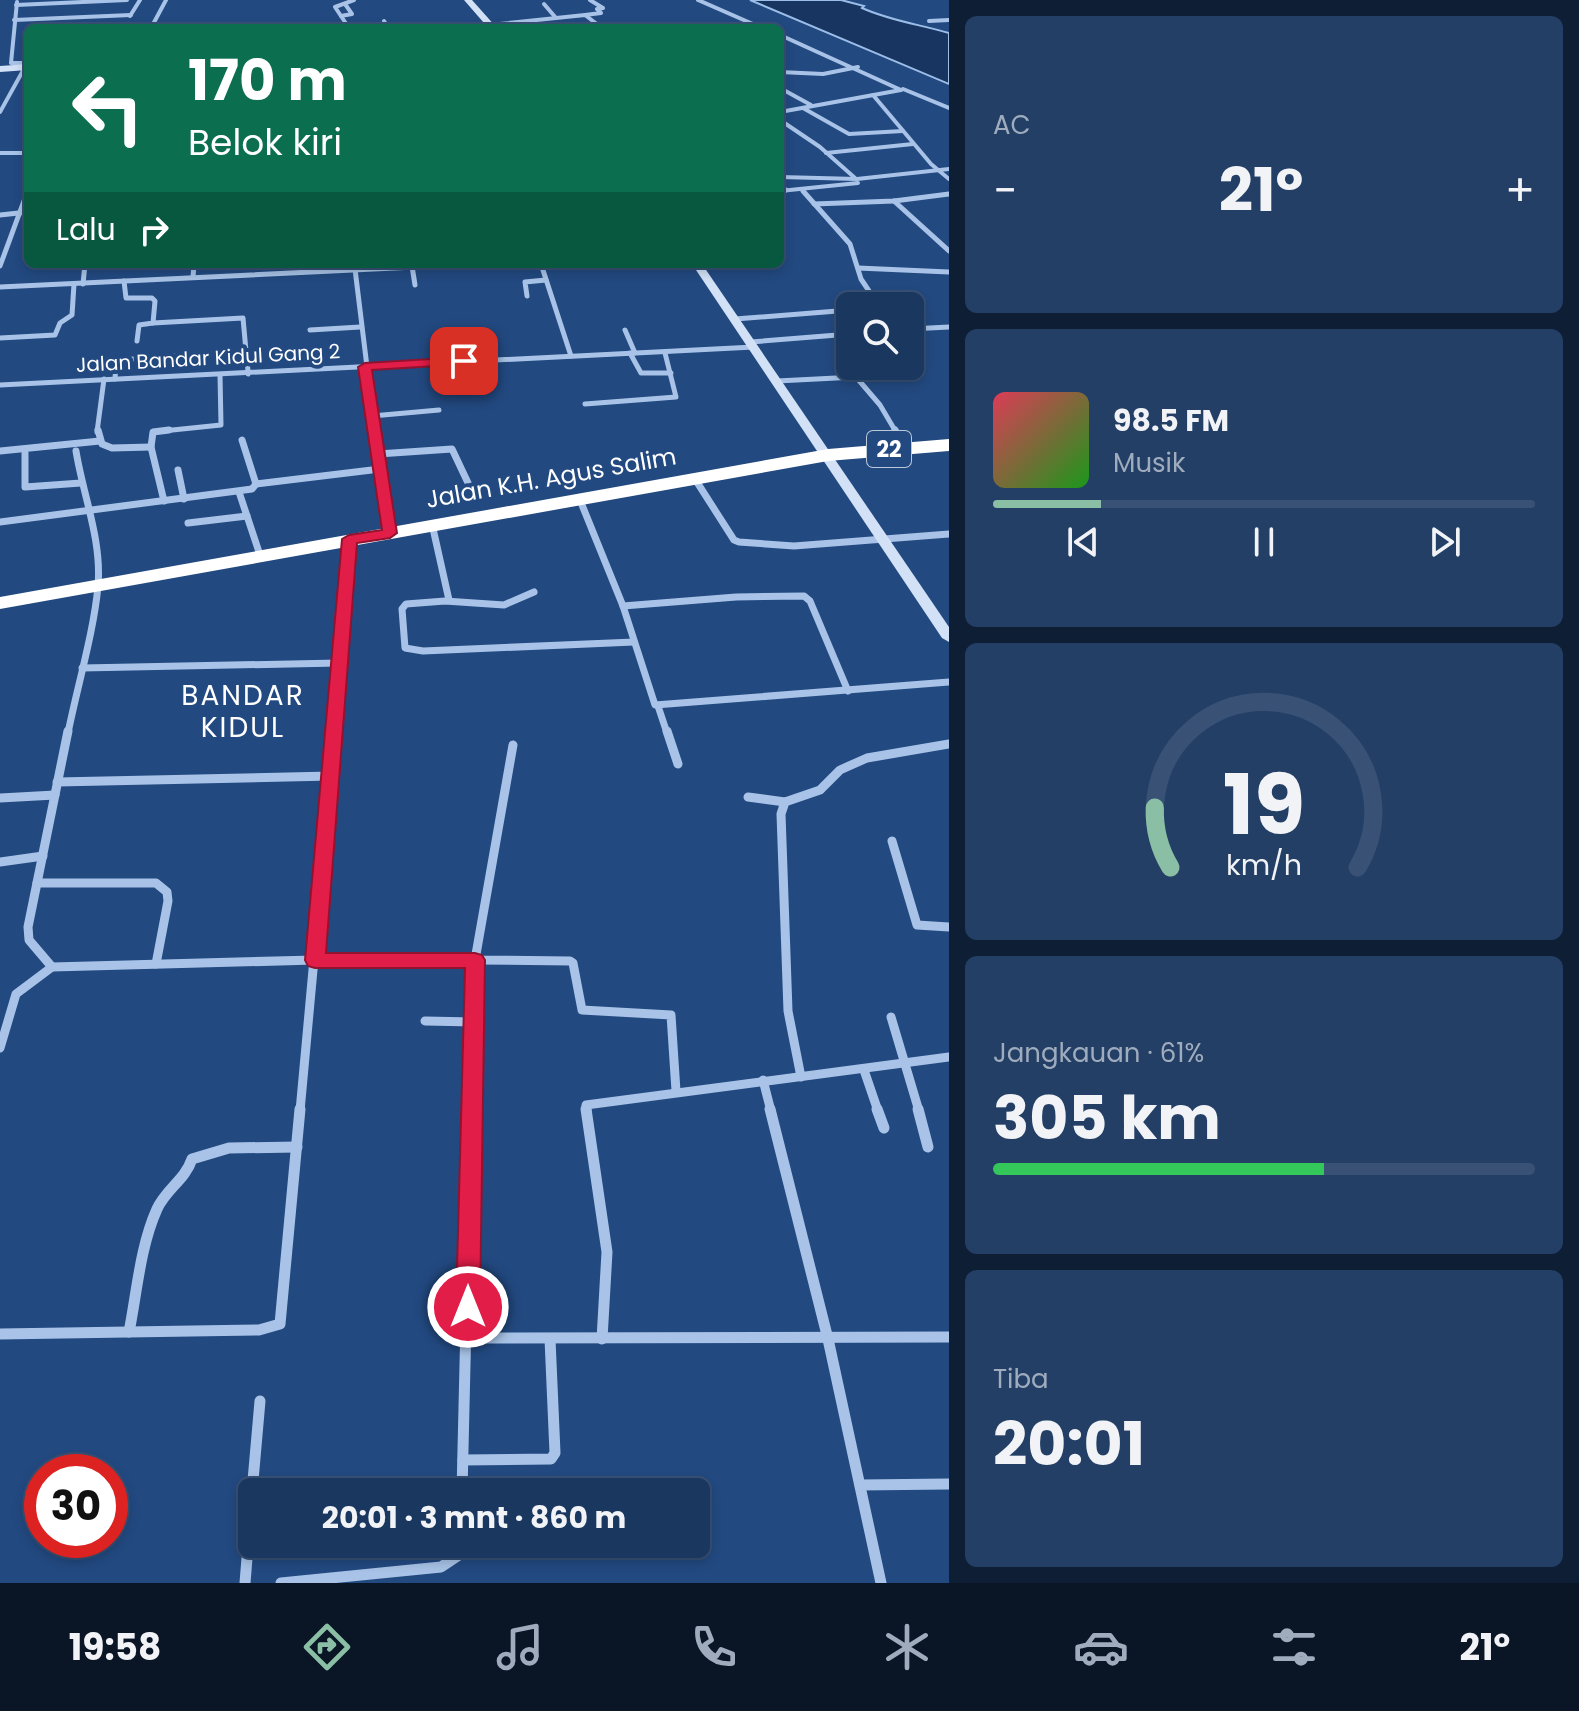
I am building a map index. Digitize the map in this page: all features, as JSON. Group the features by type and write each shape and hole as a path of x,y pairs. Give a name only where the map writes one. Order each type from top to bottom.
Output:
{"highway":[{"name":"22","path":"828,455 949,445"},
{"name":"Jalan K.H. Agus Salim","path":"0,603 828,455"}],"main road":[{"path":"468,0 488,24"},
{"path":"0,69 24,65"},
{"path":"700,268 949,638"}],"street":[{"path":"24,65 11,63 16,2 127,0 132,13"},
{"path":"132,13 140,0"},
{"path":"153,24 166,0"},
{"path":"346,24 335,7 337,2 345,4 354,0"},
{"path":"513,24 601,13 597,9 603,8 590,0"},
{"path":"698,0 753,24"},
{"path":"341,16 352,14 345,4"},
{"path":"544,4 556,18"},
{"path":"14,20 74,19 132,13"},
{"path":"585,15 597,24"},
{"path":"73,24 74,19"},
{"path":"929,21 949,20"},
{"path":"784,37 949,108"},
{"path":"0,47 11,47"},
{"path":"784,72 815,74 858,67"},
{"path":"0,112 24,70"},
{"path":"784,111 903,89"},
{"path":"784,90 812,106"},
{"path":"873,95 913,144 949,179"},
{"path":"803,107 850,135 903,131"},
{"path":"784,123 857,179"},
{"path":"826,153 913,144"},
{"path":"0,153 24,153"},
{"path":"784,177 857,179 949,169"},
{"path":"801,177 814,204 850,244 858,268 871,292"},
{"path":"784,191 859,182 857,179"},
{"path":"814,204 894,201 949,194"},
{"path":"894,201 949,251"},
{"path":"0,266 4,245 24,204"},
{"path":"0,215 24,212"},
{"path":"83,284 85,268"},
{"path":"193,277 194,268"},
{"path":"219,268 219,275"},
{"path":"0,287 193,277 277,268"},
{"path":"348,268 366,268"},
{"path":"412,268 415,285"},
{"path":"542,268 571,356"},
{"path":"858,268 929,274 949,272"},
{"path":"355,269 365,367 390,533"},
{"path":"527,296 525,282 546,280"},
{"path":"124,281 126,298 152,298 155,301 153,323"},
{"path":"0,338 55,335 60,323 72,315 74,284"},
{"path":"735,319 836,311"},
{"path":"137,341 139,325 243,318 248,374"},
{"path":"310,330 360,327"},
{"path":"924,328 949,327"},
{"path":"625,330 641,373 671,373"},
{"name":"Jalan Bandar Kidul Gang 2","path":"0,385 665,353 836,335"},
{"path":"115,379 116,362 120,360 246,351"},
{"path":"585,404 674,398 677,396 665,353"},
{"path":"164,501 151,447 156,430 221,425 220,375"},
{"path":"777,381 856,377 880,405 905,448"},
{"path":"104,379 97,436 100,441 112,448 151,447"},
{"path":"372,416 439,410"},
{"path":"0,522 255,488 242,440"},
{"path":"0,451 100,441"},
{"path":"378,454 452,449 469,485"},
{"path":"52,967 36,950 27,934 98,585 91,509 81,483 76,451"},
{"path":"25,453 25,487 81,483"},
{"path":"256,484 380,469"},
{"path":"178,470 184,499"},
{"path":"695,479 734,540 739,542 794,546 949,534"},
{"path":"239,492 260,555"},
{"path":"580,500 623,606 651,699 658,706 678,764"},
{"path":"188,523 247,516"},
{"path":"432,524 449,600"},
{"path":"0,1334 259,1330 280,1324 332,776 349,539"},
{"path":"534,592 504,606 467,605 449,600 403,606 406,649 634,642"},
{"path":"623,606 736,597 804,596 810,601 848,691"},
{"path":"82,668 339,663"},
{"path":"658,706 949,682"},
{"path":"748,797 785,802 804,798 820,790 840,770 867,758 949,744"},
{"path":"462,1478 475,960 513,745"},
{"path":"57,782 332,776"},
{"path":"0,798 55,795"},
{"path":"785,802 781,814 788,1011 801,1077"},
{"path":"892,841 917,925 949,927"},
{"path":"0,862 43,856"},
{"path":"37,883 156,883 167,892 171,907 160,938 156,964"},
{"path":"0,1048 16,994 52,967 315,960 570,961 573,963 582,1010 671,1015 676,1091"},
{"path":"891,1017 907,1063 928,1147"},
{"path":"425,1021 474,1022"},
{"path":"602,1339 601,1308 607,1279 607,1250 586,1105 949,1057"},
{"path":"864,1070 884,1128"},
{"path":"763,1080 828,1339 881,1583"},
{"path":"129,1332 149,1233 163,1196 188,1175 192,1159 217,1151 297,1147"},
{"path":"468,1338 949,1337"},
{"path":"463,1460 551,1459 555,1453 550,1339"},
{"path":"253,1478 260,1401"},
{"path":"860,1485 949,1484"},
{"path":"245,1583 247,1558"},
{"path":"281,1583 441,1567 454,1558"}],"water":[{"path":"750,0 841,0 864,6 862,8 883,16 949,33 949,84"}],"district":[{"name":"BANDAR KIDUL","path":"243,711"}],"route":[{"path":"464,361 365,367 390,533 349,539 315,960 475,960 468,1307"}]}
